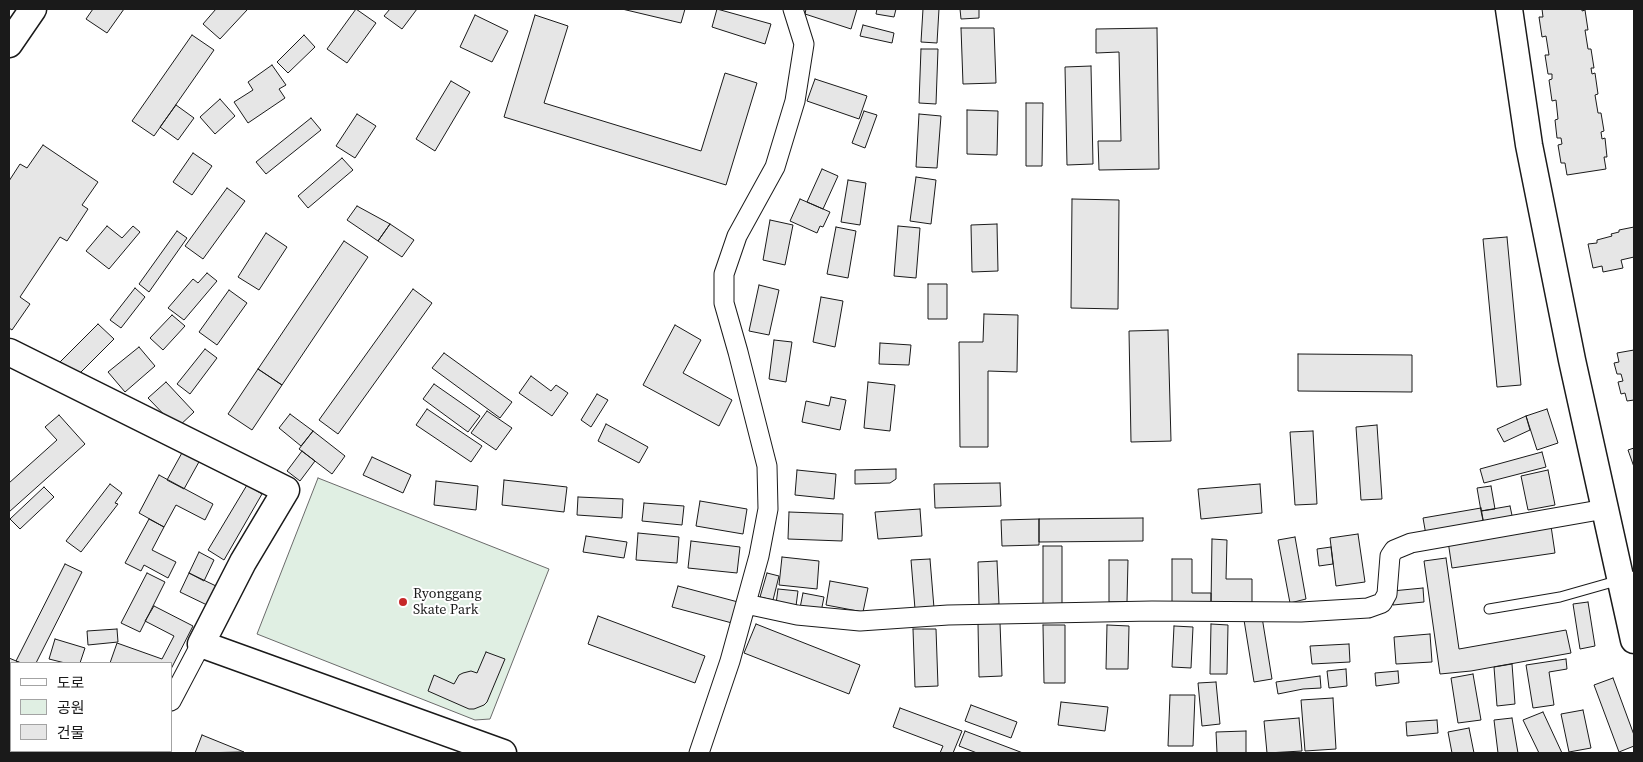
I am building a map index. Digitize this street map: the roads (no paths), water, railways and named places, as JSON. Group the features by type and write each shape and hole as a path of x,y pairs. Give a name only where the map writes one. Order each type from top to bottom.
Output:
{"street":[{"path":"9,44 33,9"},
{"path":"699,753 730,661 759,556 768,509 767,466 724,303 724,274 737,236 775,167 795,101 804,44 793,9"},
{"path":"1510,9 1529,145 1572,360 1605,509 1627,577 1634,640"},
{"path":"9,352 286,490 243,562 172,699"},
{"path":"746,604 796,615 860,621 948,616 1152,611 1301,612 1368,608 1382,603 1387,594 1390,556 1394,550 1411,543 1605,509"},
{"path":"201,644 503,753"}],"lane":[{"path":"1489,609 1560,597 1627,577"}],"place":[{"name":"Ryonggang Skate Park","path":"403,602"}]}
